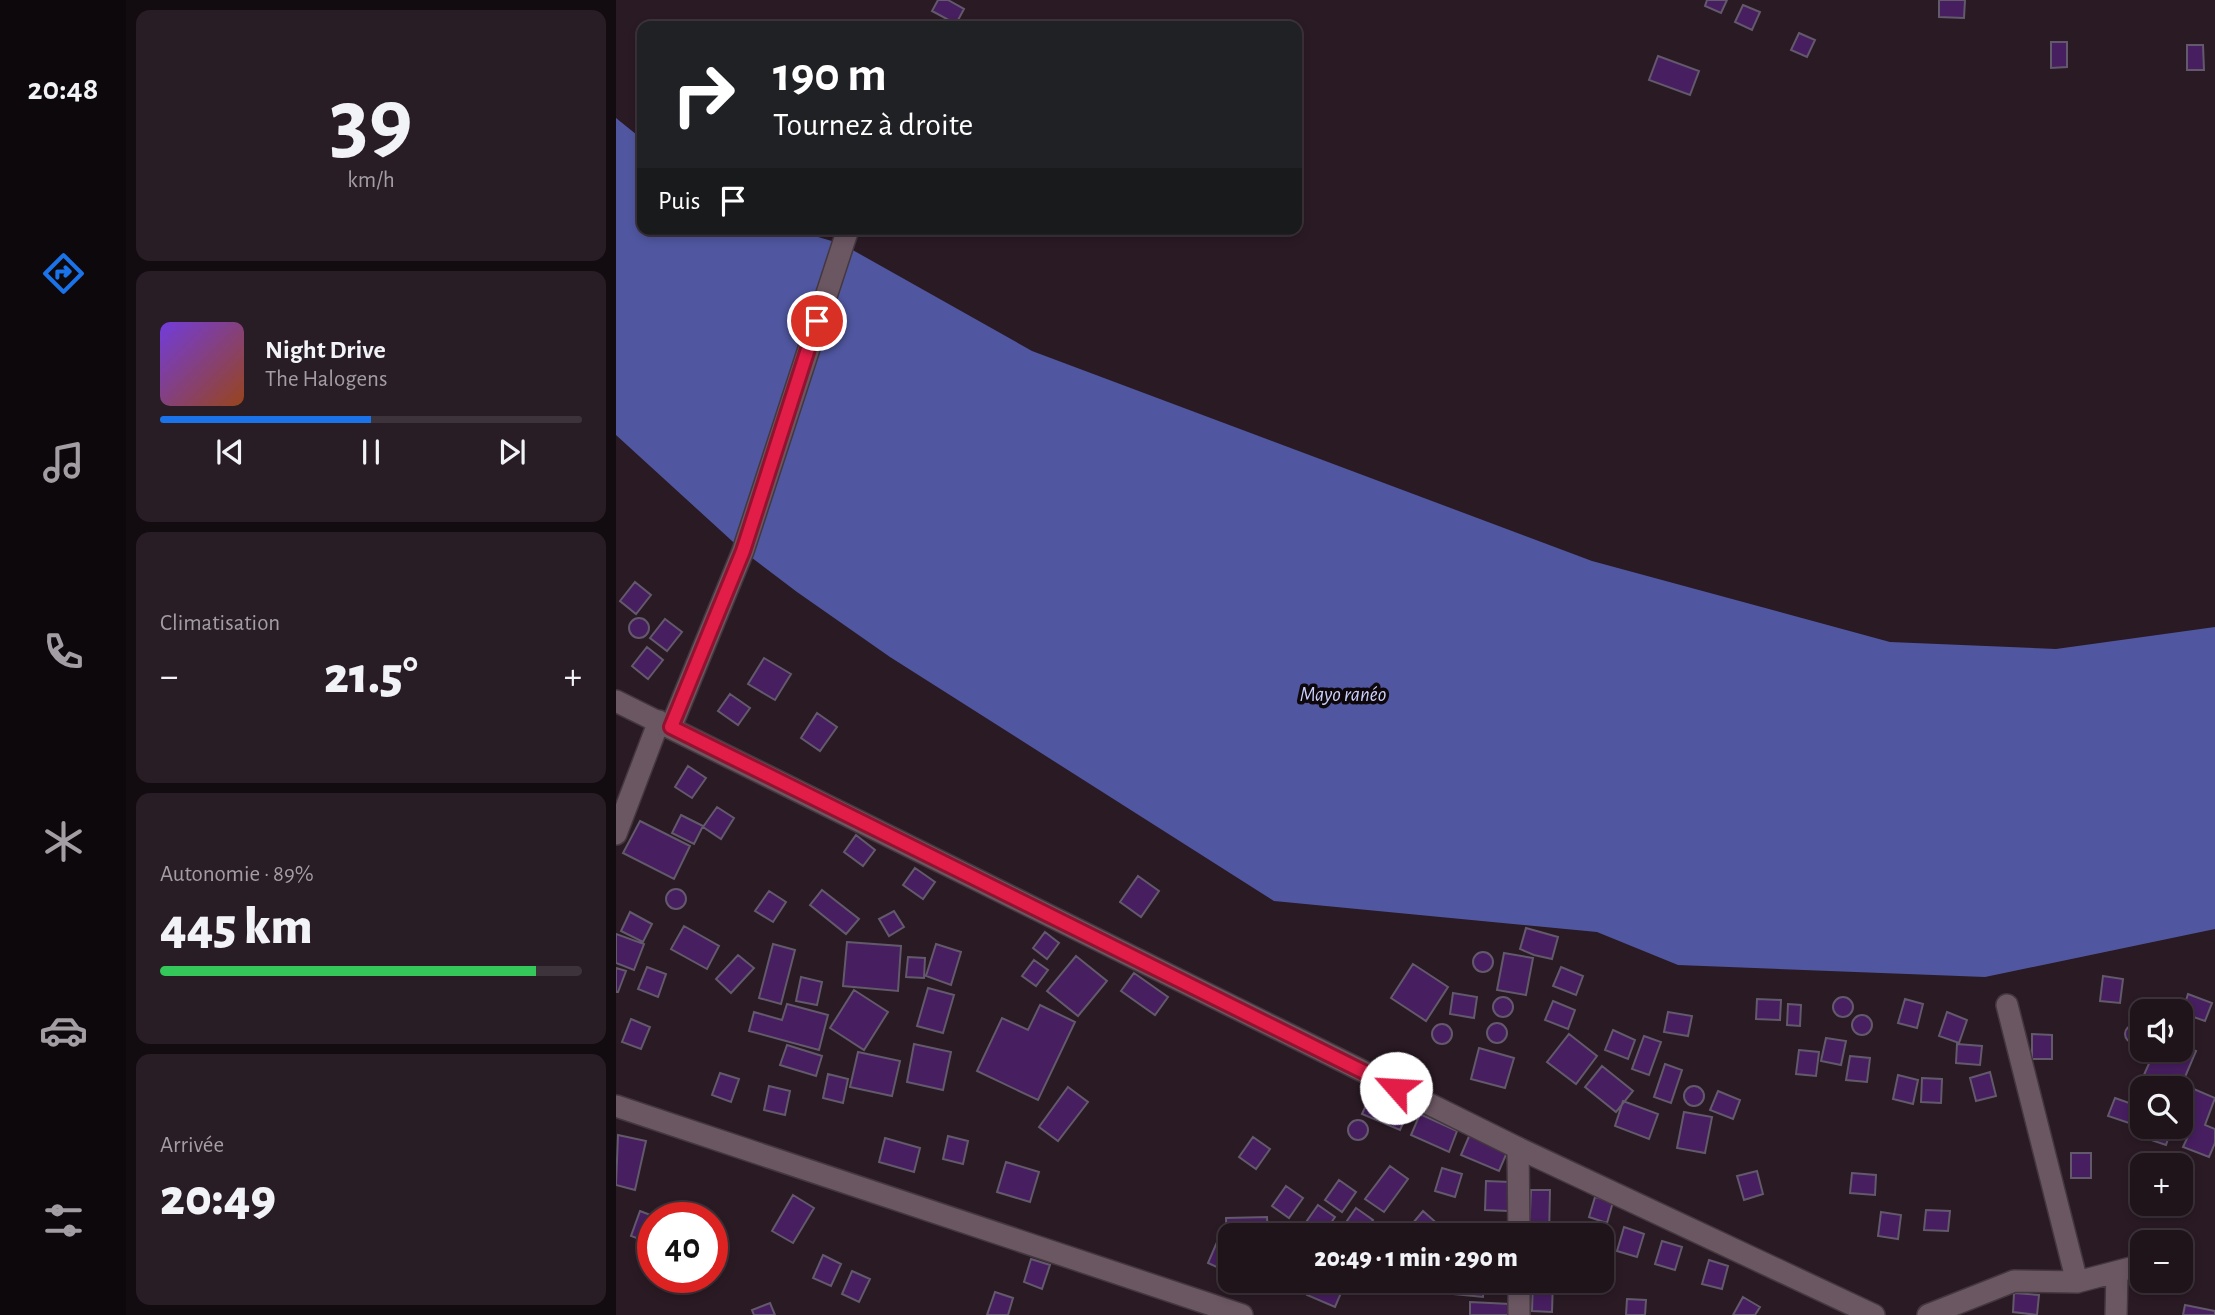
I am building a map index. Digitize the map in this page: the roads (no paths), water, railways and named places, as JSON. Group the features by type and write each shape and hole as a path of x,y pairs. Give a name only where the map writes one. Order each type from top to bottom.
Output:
{"street":[{"path":"616,834 743,551 846,235"},
{"path":"616,701 1518,1148 1874,1315"},
{"path":"2007,1006 2077,1282"},
{"path":"616,1106 1242,1315"},
{"path":"1518,1148 1518,1223"},
{"path":"1928,1315 2014,1281 2077,1282 2130,1268"},
{"path":"2116,1315 2117,1272"},
{"path":"1519,1293 1519,1315"}],"water":[{"name":"Mayo ranéo","path":"616,118 637,135 637,235 811,235 842,244 1032,351 1592,561 1890,642 2056,649 2215,627 2215,929 1985,977 1678,965 1597,932 1274,901 890,657 797,592 743,551 616,435"}]}
